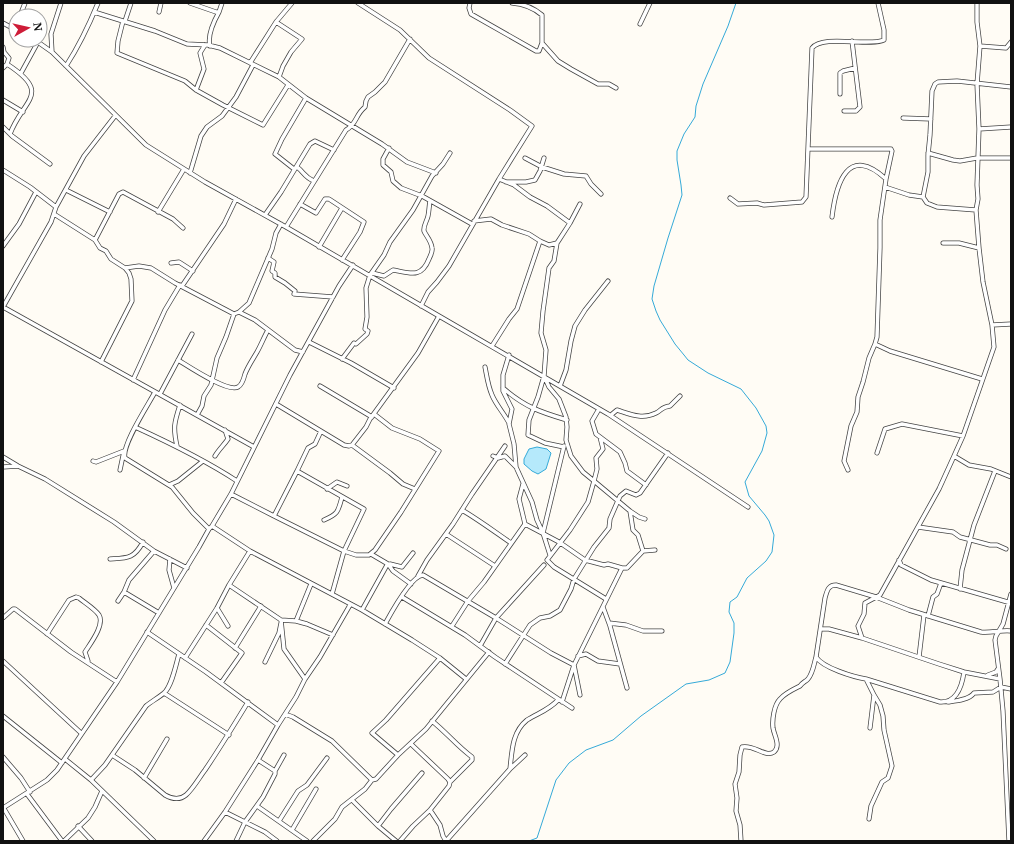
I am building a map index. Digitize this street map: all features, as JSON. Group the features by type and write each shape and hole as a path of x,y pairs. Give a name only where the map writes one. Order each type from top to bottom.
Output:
{"street":[{"path":"52,52 51,34 61,3"},
{"path":"66,66 77,49 98,3"},
{"path":"131,3 118,41 117,53 185,81 196,90 264,125 288,85"},
{"path":"158,12 161,3"},
{"path":"190,3 219,12"},
{"path":"196,90 204,69 200,53 208,45 212,26 222,3"},
{"path":"190,173 201,136 207,127 222,116 236,97 252,64 276,22 292,3"},
{"path":"358,3 400,30 428,58 517,114 532,126 499,179 449,266 428,292 421,306"},
{"path":"470,3 469,8 471,14 536,51 539,51 542,43 542,16 527,6 520,3 512,3"},
{"path":"640,24 650,3"},
{"path":"730,198 738,204 764,205 802,202 806,197 812,48 818,44 852,41 872,42 884,40 884,30 878,3"},
{"path":"862,638 858,626 864,614 865,603 880,595 938,489 963,436 994,347 992,325 983,282 976,210 978,199 976,185 979,128 977,84 980,46 977,22 977,3"},
{"path":"94,12 124,21 187,44 208,45 220,48 279,77 306,98 345,123 389,148 407,162 436,173"},
{"path":"276,22 302,39 291,52 279,77"},
{"path":"286,227 346,130 352,127 360,111 365,107 368,97 385,82 410,39"},
{"path":"844,111 856,111 860,107 854,68 852,41"},
{"path":"980,46 1006,48 1011,42"},
{"path":"542,43 558,61 571,69 598,84 609,84 616,88"},
{"path":"3,47 4,52 9,58 7,64 3,68"},
{"path":"21,73 34,48"},
{"path":"47,48 146,145 190,173 265,214 342,260 371,274 421,306 509,355 611,415 748,507"},
{"path":"7,64 21,73 30,82 32,92 23,112 15,121 10,134"},
{"path":"840,94 840,73 854,68"},
{"path":"923,197 928,172 932,91 934,85 936,83 957,81 1011,87"},
{"path":"306,98 275,154 295,168 301,170 304,176 314,181"},
{"path":"3,100 23,112"},
{"path":"115,116 84,156 56,207 54,214 36,249 3,307 254,446"},
{"path":"903,118 931,119"},
{"path":"345,123 346,130"},
{"path":"3,127 50,164"},
{"path":"979,128 1011,128"},
{"path":"265,214 281,192 312,142 334,150"},
{"path":"389,148 383,159 383,165 391,172 393,181 401,188 422,196 473,223 491,219 502,225 529,234 549,245 556,243"},
{"path":"809,149 891,149 892,151 880,220 877,330 875,344 869,358 858,396 857,412 851,426 844,461 848,470"},
{"path":"342,359 354,343 356,344 367,334 368,331 365,329 367,317 366,292 371,274 384,255 390,242 422,196 428,182 450,153"},
{"path":"928,153 953,160 1011,158"},
{"path":"525,158 564,174 586,176 591,184 601,194"},
{"path":"506,182 526,182 535,180 540,171 544,158"},
{"path":"832,217 834,198 839,184 854,166 870,166 877,170 886,179"},
{"path":"158,212 184,169"},
{"path":"3,170 56,207"},
{"path":"499,179 547,206 570,223"},
{"path":"885,187 909,195 923,197 928,204 937,207 976,210"},
{"path":"66,190 110,212"},
{"path":"3,246 19,224 36,192"},
{"path":"95,240 119,194 123,192 173,219 183,228"},
{"path":"133,380 165,310 224,224 236,199"},
{"path":"300,204 316,212 325,199 329,199 363,221 364,224 342,260"},
{"path":"371,274 384,276 393,270 412,273 424,270 432,251 429,237 424,232 430,201"},
{"path":"564,447 545,443 528,435 530,420 544,376 546,350 541,333 542,312 549,268 554,261 556,243 570,223 580,204"},
{"path":"319,247 342,208"},
{"path":"54,214 95,240 100,248 106,251 111,260 125,268 131,279 132,301 101,362"},
{"path":"197,415 212,380 217,358 234,314 239,312 249,303 272,249 277,229 281,224"},
{"path":"492,346 517,309 540,241"},
{"path":"943,243 959,244 979,248"},
{"path":"268,258 274,262 272,271 275,273 274,277 295,291 294,294 333,297"},
{"path":"172,263 180,262 193,271"},
{"path":"23,841 3,808 52,776 117,682 187,568 210,527 232,494 254,446 303,352 333,297 353,265"},
{"path":"125,268 147,266 234,314"},
{"path":"560,386 566,370 570,342 575,326 585,310 608,281"},
{"path":"239,312 255,320 295,350 303,352"},
{"path":"276,404 344,445 352,445 418,353 440,316"},
{"path":"992,325 1011,324"},
{"path":"178,360 212,380 233,389 240,386 249,364 258,351 268,330"},
{"path":"160,394 192,334"},
{"path":"309,342 394,388"},
{"path":"875,344 982,379"},
{"path":"509,355 503,375 503,388 512,409 509,424"},
{"path":"485,367 488,384 493,397 504,413 509,424 514,444 516,466 532,502 550,555"},
{"path":"543,533 566,440 567,420 560,399 549,387 544,376"},
{"path":"232,494 344,551 360,556 371,554 375,550 401,512 439,451 420,439 392,428 320,386"},
{"path":"503,388 519,401 533,409 567,420"},
{"path":"120,470 124,451 135,426 155,392"},
{"path":"611,415 617,410 642,417 655,414 663,406 670,406 680,396"},
{"path":"177,446 174,430 175,418 180,405"},
{"path":"599,409 592,421 596,434 620,452 626,464 627,471 646,485"},
{"path":"877,453 885,429 902,424 963,436"},
{"path":"135,426 177,446 237,481"},
{"path":"215,456 218,449 224,445 228,439 225,430"},
{"path":"274,516 308,448 315,444 321,431"},
{"path":"600,437 603,450 596,458 597,469 588,502 570,530 559,542 547,560 554,567 606,599"},
{"path":"566,440 571,456 583,472 630,511 645,519"},
{"path":"352,445 403,484 415,489"},
{"path":"385,624 505,446"},
{"path":"92,460 96,462 124,451"},
{"path":"124,451 125,458 169,485 175,490 193,513 210,527 250,551 362,610 440,658 466,679"},
{"path":"505,664 530,625 540,618 550,616 560,610 571,589 574,579 585,560 608,528 617,500 620,496 626,491 636,495 640,493 668,453"},
{"path":"494,456 498,458 505,456 516,466"},
{"path":"954,456 969,465 995,471 1011,477"},
{"path":"3,457 45,479 114,522 154,551 187,568"},
{"path":"169,485 178,481 203,461"},
{"path":"3,467 18,466"},
{"path":"297,471 364,509 344,551 332,594"},
{"path":"960,589 962,570 979,512 995,471"},
{"path":"327,489 337,482 347,486"},
{"path":"452,626 468,601 525,524 519,499 523,484"},
{"path":"324,520 335,515 342,497"},
{"path":"462,510 511,543"},
{"path":"630,511 633,530 638,535 643,552"},
{"path":"525,524 559,542 585,560 604,565 608,564 627,568 643,552 655,550"},
{"path":"918,527 952,532 960,537 997,545 1006,550"},
{"path":"446,534 495,566"},
{"path":"110,559 126,558 137,553 143,542"},
{"path":"118,601 129,580 154,551"},
{"path":"184,658 217,608 250,551"},
{"path":"371,554 388,564 402,567 413,553"},
{"path":"170,559 169,570 174,588"},
{"path":"899,560 901,565 921,576 1010,603"},
{"path":"388,564 393,571 411,584"},
{"path":"362,610 378,579 388,564"},
{"path":"480,646 496,618 544,565"},
{"path":"510,769 513,741 527,720 560,701 578,656 622,568"},
{"path":"418,576 426,576 551,653 574,665"},
{"path":"919,657 926,616 933,597 941,583"},
{"path":"296,621 311,584"},
{"path":"229,585 281,620 296,621 313,626 333,635"},
{"path":"741,841 740,825 736,811 737,798 735,784 739,772 742,747 754,747 768,754 776,750 777,746 773,719 776,706 779,699 800,686 802,682 812,673 821,629 825,598 828,589 831,586 836,585 876,597 926,616 980,632 989,633 1011,631"},
{"path":"124,592 159,613"},
{"path":"1008,840 1009,793 1001,687 995,640 1003,624 1010,603 1011,594"},
{"path":"48,634 69,600 76,597 79,598 99,615 100,620 100,626 97,633 85,652 89,662"},
{"path":"402,597 452,626 505,664 572,708"},
{"path":"204,841 225,812 258,760 350,605"},
{"path":"235,648 261,606"},
{"path":"603,607 626,688"},
{"path":"3,618 15,608 48,634 117,682"},
{"path":"217,608 228,626"},
{"path":"265,662 279,633 281,620"},
{"path":"281,620 284,649 305,679"},
{"path":"609,624 626,625 643,631 662,631"},
{"path":"206,625 242,654 221,683"},
{"path":"821,629 829,629 862,638 964,672 1000,679"},
{"path":"147,632 278,724"},
{"path":"313,841 335,819 342,807 365,789 372,780 376,779 398,755 426,729 489,652"},
{"path":"91,780 112,755 146,706 164,693 170,685 179,654"},
{"path":"578,656 586,654 598,661 620,664"},
{"path":"816,657 821,663 851,675 940,702 966,698 972,696 974,693 993,692 1001,687 1011,689"},
{"path":"398,755 372,733 386,720 440,658"},
{"path":"4,663 81,733"},
{"path":"574,665 580,695"},
{"path":"986,676 996,672 998,668"},
{"path":"946,702 954,696 961,687 964,672"},
{"path":"866,679 880,705 892,766 888,778 882,782 871,806 869,819"},
{"path":"164,693 229,735"},
{"path":"870,728 874,695"},
{"path":"112,755 171,798 181,797 186,795 200,777 229,735 248,702"},
{"path":"285,714 293,717 332,741 372,780"},
{"path":"3,716 62,763"},
{"path":"400,841 412,826 430,810 449,786 450,782 472,760 472,757 452,741 443,730 432,722"},
{"path":"144,778 167,739"},
{"path":"411,744 450,782"},
{"path":"236,841 245,822 257,806 275,774 275,771 284,755"},
{"path":"430,810 440,825 446,841 510,769 525,755"},
{"path":"3,757 21,778 28,793 63,841 88,818 102,791"},
{"path":"65,758 91,780 154,841"},
{"path":"279,821 298,791 307,785 327,758"},
{"path":"258,760 275,771"},
{"path":"378,826 422,773"},
{"path":"292,830 316,789"},
{"path":"352,800 378,826 396,841"},
{"path":"257,806 307,841"},
{"path":"225,812 265,832 277,841"},
{"path":"78,826 92,841"}],"water":[{"path":"537,447 547,449 551,453 546,469 538,474 524,464 524,459 529,449"}],"waterway":[{"path":"529,841 537,838 556,780 569,763 586,750 613,740 641,716 686,684 709,680 725,673 730,662 734,633 734,623 729,612 730,602 737,597 747,578 766,561 772,552 774,535 769,521 749,496 745,482 762,451 767,433 766,426 756,408 741,389 708,373 688,360 675,344 660,320 652,299 654,286 682,195 677,151 684,134 695,117 696,106 703,84 728,26 736,3"}]}
